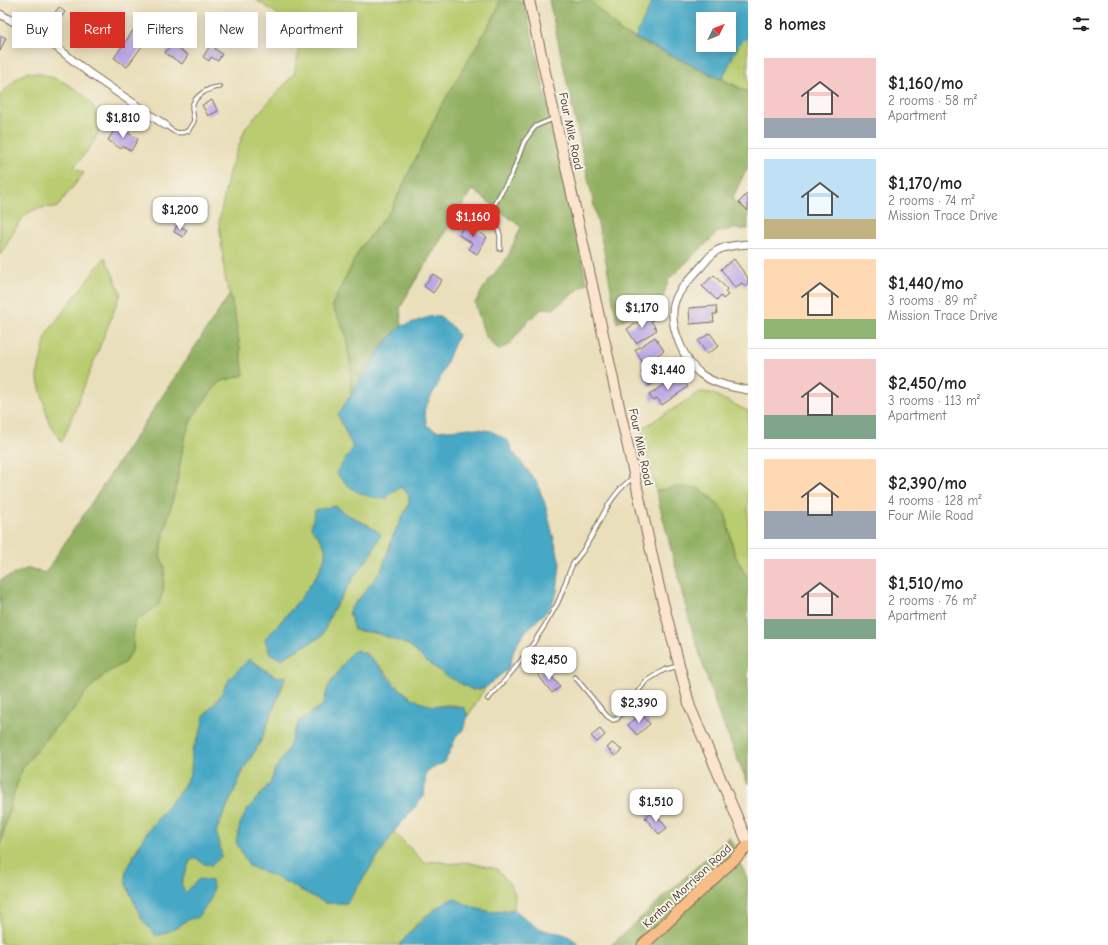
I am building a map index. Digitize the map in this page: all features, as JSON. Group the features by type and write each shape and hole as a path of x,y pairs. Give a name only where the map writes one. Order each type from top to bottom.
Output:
{"main road":[{"name":"Four Mile Road","path":"529,0 634,477 659,587 679,665 690,707 748,843"},
{"name":"Kenton Morrison Road","path":"643,945 748,846"}],"street":[{"path":"0,14 55,46 89,73 165,125"},
{"path":"748,244 727,247 712,254 683,287 675,301 673,313 682,350 690,364 702,375 716,383 748,390"}],"lane":[{"path":"165,125 172,131 179,134 188,131 194,121 192,108 197,98 207,90 220,87"},
{"path":"500,249 500,235 492,215 494,205 512,174 524,142 531,132 536,126 555,118"},
{"path":"488,699 514,669 547,622 557,604 573,564 584,549 613,497 625,483 634,477"},
{"path":"575,677 607,716 613,720 617,719 624,713 637,691 646,681 664,670 679,665"}],"green space":[{"path":"256,0 499,0 497,11 439,110 391,210 361,247 332,305 345,332 351,368 351,395 338,415 353,448 386,499 395,490 402,487 409,495 409,503 393,536 381,571 349,611 354,630 376,633 409,645 426,661 447,676 473,690 485,688 468,716 464,708 457,706 430,706 410,697 364,652 328,687 323,705 299,721 287,751 275,769 271,782 247,810 249,866 284,881 325,903 347,903 394,832 425,863 437,861 450,864 466,862 497,869 515,893 514,909 494,912 474,908 462,902 440,905 420,920 399,945 5,945 0,942 0,845 13,796 23,767 54,729 73,711 86,692 105,674 124,663 133,650 134,622 159,604 165,568 160,555 177,482 184,440 192,418 219,382 244,375 235,316 225,277 219,222 229,172 246,127 294,74 299,51 298,48 357,48 357,12 274,12","holes":["335,506 344,513 369,525 371,555 355,575 332,612 322,636 281,659 265,639 292,609 320,569 324,558 325,548 321,540 311,528","249,659 276,677 286,677 261,741 244,769 216,832 221,856 204,864 196,857 190,861 181,884 197,918 188,919 177,928 156,936 142,919 126,884 134,854 147,832 181,790 191,773 192,751 201,731 204,716"]},
{"path":"499,0 524,0 587,283 553,309 543,308 527,322 509,345 498,350 485,336 475,303 484,287 508,256 521,227 472,189 409,291 400,309 402,326 386,341 351,395 351,368 345,332 332,305 361,247 391,210 439,110 497,11"},
{"path":"549,0 590,0 621,32 748,92 748,169 732,199 748,213 748,229 731,229 718,232 669,279 663,297 617,323 605,256"},
{"path":"590,0 653,0 635,38 621,32"},
{"path":"748,36 748,92 722,79 738,46"},
{"path":"28,72 51,77 74,88 92,105 97,116 99,128 96,138 74,167 84,173 56,208 44,207 27,214 20,221 0,255 0,95 16,79"},
{"path":"105,257 121,293 62,442 49,423 37,376 47,333"},
{"path":"230,294 244,375 219,382 192,418 184,440 177,482 160,555 165,568 163,592 159,604 134,622 133,650 124,663 105,674 86,692 73,711 54,729 23,767 13,796 0,845 0,580 29,568 45,573"},
{"path":"700,392 711,393 748,411 748,579 734,553 725,511 711,497 699,488 675,487 656,491 641,429"},
{"path":"675,487 699,488 725,511 734,553 748,579 748,784 718,712 690,623 656,491"},
{"path":"729,837 736,852 637,945 611,945"},
{"path":"739,860 748,881 748,945 649,945"}],"water":[{"path":"653,0 748,1 748,36 736,50 736,12 696,12 696,52 735,52 722,79 635,38"},
{"path":"438,316 451,325 458,335 437,386 424,410 427,426 437,431 471,428 491,431 508,441 513,452 536,481 545,504 560,563 557,592 551,607 525,632 514,649 509,668 485,688 473,690 447,676 426,661 409,645 376,633 354,630 349,611 381,571 393,536 409,503 409,495 401,487 395,490 386,499 364,495 352,489 336,473 353,448 338,415 386,341 402,326 429,317"},
{"path":"335,506 381,534 371,555 355,575 332,612 322,636 281,659 270,654 265,639 302,596 320,569 324,558 325,548 321,540 311,528 315,510"},
{"path":"357,650 369,656 393,683 413,698 428,705 464,708 468,716 463,730 457,735 445,762 426,772 424,796 396,829 347,903 325,903 284,881 249,866 236,842 240,824 247,810 271,782 275,769 287,751 299,721 323,705 328,687 351,653"},
{"path":"249,659 276,677 286,676 261,741 244,769 216,831 222,856 212,865 204,864 196,858 190,861 181,883 185,892 199,879 212,881 213,892 209,901 197,918 188,919 177,928 156,936 142,919 126,884 126,871 147,832 181,790 191,773 192,751 201,731 204,716 216,703 230,678"},
{"path":"454,898 482,910 497,912 513,909 535,926 564,934 579,945 399,945 424,918"}],"building":[{"path":"59,7 65,12 62,16 62,12 55,12"},
{"path":"133,31 133,48 141,48 127,67 114,58 121,48 125,48 125,42"},
{"path":"0,35 6,38 0,51"},
{"path":"168,48 177,48 188,55 182,64 165,53"},
{"path":"209,48 216,48 215,49 222,54 218,61 211,57 209,61 203,57"},
{"path":"212,100 218,111 208,116 202,105"},
{"path":"117,126 138,139 131,151 123,146 121,149 108,140"},
{"path":"748,193 748,211 739,202"},
{"path":"465,224 487,237 477,254 469,249 472,243 459,235"},
{"path":"177,225 187,230 183,237 174,232"},
{"path":"734,259 748,278 748,284 745,287 742,283 735,288 721,269"},
{"path":"433,274 442,280 433,293 424,286"},
{"path":"714,275 727,289 725,292 728,295 723,299 721,296 717,300 702,286"},
{"path":"716,306 717,314 713,314 714,322 690,324 689,308"},
{"path":"651,314 654,319 651,321 657,330 636,343 627,329"},
{"path":"710,333 719,346 707,354 698,341"},
{"path":"655,337 664,351 643,363 635,350"},
{"path":"666,358 674,371 649,386 641,372"},
{"path":"674,377 678,383 682,380 688,387 662,405 657,398 653,401 649,395"},
{"path":"546,669 560,687 552,693 538,675"},
{"path":"641,714 650,724 637,735 628,725"},
{"path":"600,729 605,735 597,742 591,736"},
{"path":"612,743 622,750 615,756 607,748"},
{"path":"653,811 667,828 659,834 645,818"}]}
